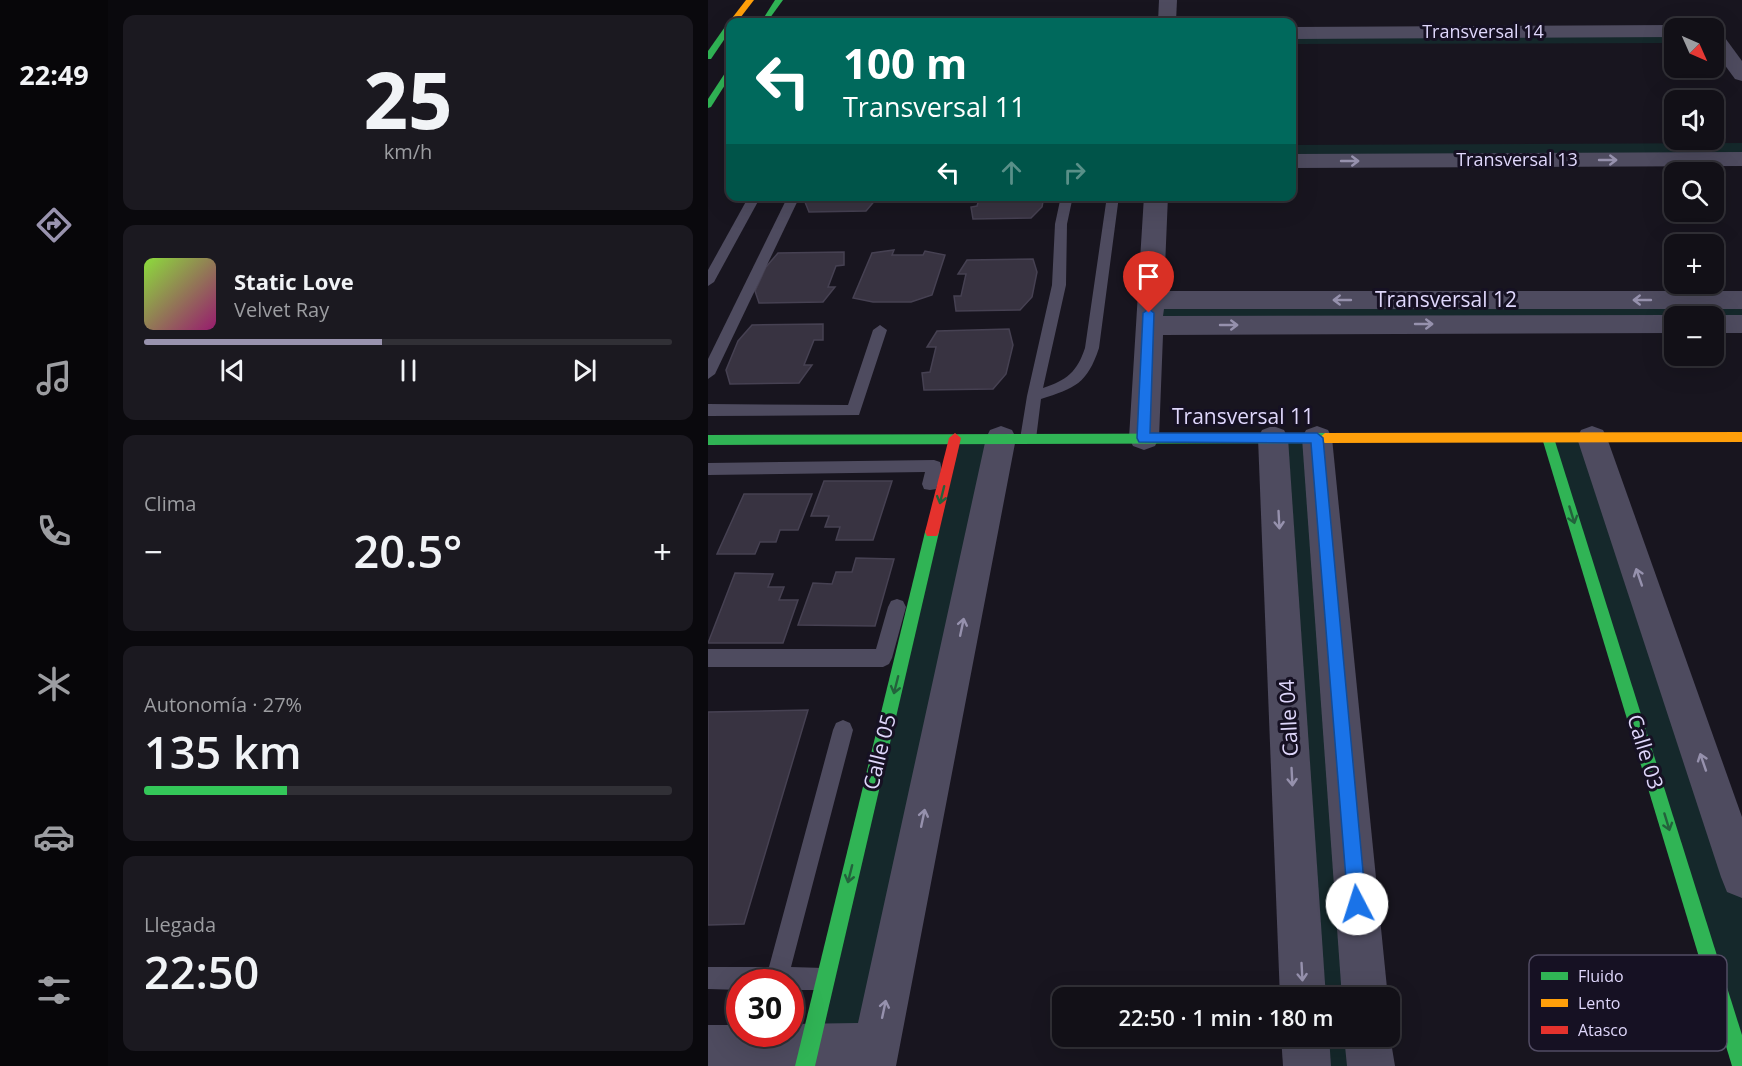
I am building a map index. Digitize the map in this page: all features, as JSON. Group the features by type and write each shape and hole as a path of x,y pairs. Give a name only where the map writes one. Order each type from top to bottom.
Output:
{"street":[{"path":"736,18 750,0"},
{"path":"767,18 779,0"},
{"path":"1167,18 1168,0"},
{"path":"708,57 726,32"},
{"name":"Transversal 14","path":"1552,38 1664,32"},
{"name":"Transversal 14","path":"1300,39 1552,38 1664,43"},
{"path":"1724,41 1742,75"},
{"path":"708,105 726,78"},
{"name":"Transversal 13","path":"1636,152 1742,143"},
{"name":"Transversal 13","path":"1296,145 1485,152 1636,152 1742,159"},
{"name":"Transversal 13","path":"1296,161 1485,152"},
{"path":"1144,438 1156,201"},
{"name":"Transversal 12","path":"1149,313 1534,312 1742,300"},
{"name":"Transversal 12","path":"1534,312 1664,323"},
{"path":"1724,324 1742,324"},
{"name":"Transversal 11","path":"714,440 1742,437"},
{"name":"Calle 05","path":"807,1056 955,438"},
{"name":"Calle 04","path":"1274,438 1302,987"},
{"path":"1317,438 1364,987"},
{"name":"Calle 03","path":"1548,438 1710,955"},
{"path":"1592,438 1742,877"},
{"path":"708,1049 807,1056 874,1056 1014,439"},
{"path":"1622,676 1673,675"},
{"name":"Calle 03","path":"1727,1011 1739,1049"},
{"path":"1306,1047 1307,1066"},
{"path":"1369,1047 1371,1066"}],"lane":[{"path":"708,282 752,201"},
{"path":"708,374 792,201"},
{"path":"1014,439 1034,396 1059,285 1061,224 1066,201"},
{"path":"1034,396 1078,379 1086,368 1092,348 1112,201"},
{"path":"708,410 854,411 880,330"},
{"path":"708,658 883,658 934,466 708,468 714,440"},
{"path":"779,969 843,730"},
{"path":"708,978 726,978"},
{"path":"804,979 825,980"}],"green space":[{"path":"1664,31 1664,43 1296,44 1296,33"},
{"path":"1664,143 1664,150 1724,150 1724,143 1742,143 1742,159 1296,161 1296,145"},
{"path":"1149,300 1742,300 1742,323 1724,319 1724,306 1664,306 1664,316 1147,326"},
{"path":"1591,437 1742,877 1742,1066 1727,1017 1727,955 1708,955 1548,438"},
{"path":"955,438 1001,438 872,1066 805,1066"},
{"path":"1275,438 1316,438 1364,987 1302,987"},
{"path":"1306,1047 1369,1047 1371,1066 1307,1066"}],"building":[{"path":"874,201 866,211 809,212 805,202"},
{"path":"978,201 1043,201 1042,207 1031,218 973,219 971,207 977,206"},
{"path":"894,250 892,255 923,255 925,251 945,255 932,295 911,302 873,302 853,298 872,253"},
{"path":"844,252 844,265 836,266 828,287 835,287 823,302 759,303 755,291 766,267 778,253"},
{"path":"1033,259 1037,272 1032,297 1020,310 956,311 954,296 961,296 966,274 958,274 967,260"},
{"path":"823,324 823,340 814,340 804,365 812,365 799,383 730,384 726,370 738,341 752,325"},
{"path":"1009,329 1013,345 1006,374 993,389 924,390 922,373 930,372 936,347 927,347 937,331"},
{"path":"824,481 892,481 873,540 836,540 840,527 825,527 829,516 811,516"},
{"path":"744,494 812,494 798,530 780,530 776,542 760,542 755,554 717,554"},
{"path":"856,558 894,559 875,626 798,625 813,583 832,584 836,572 852,572"},
{"path":"735,573 773,574 768,587 784,587 779,600 798,600 783,643 708,643"},
{"path":"808,710 744,924 708,925 708,712"}],"traffic: fast":[{"path":"767,18 779,0"},
{"path":"708,57 726,32"},
{"path":"708,105 726,78"},
{"path":"708,440 1325,438"},
{"path":"1548,438 1708,955"},
{"path":"805,1066 932,532"},
{"path":"1727,1017 1742,1066"}],"traffic: slow":[{"path":"736,18 750,0"},
{"path":"1325,438 1742,437"}],"traffic: jam":[{"path":"932,532 955,438"}],"route":[{"path":"1149,313 1144,438 1317,438 1357,904"}]}
